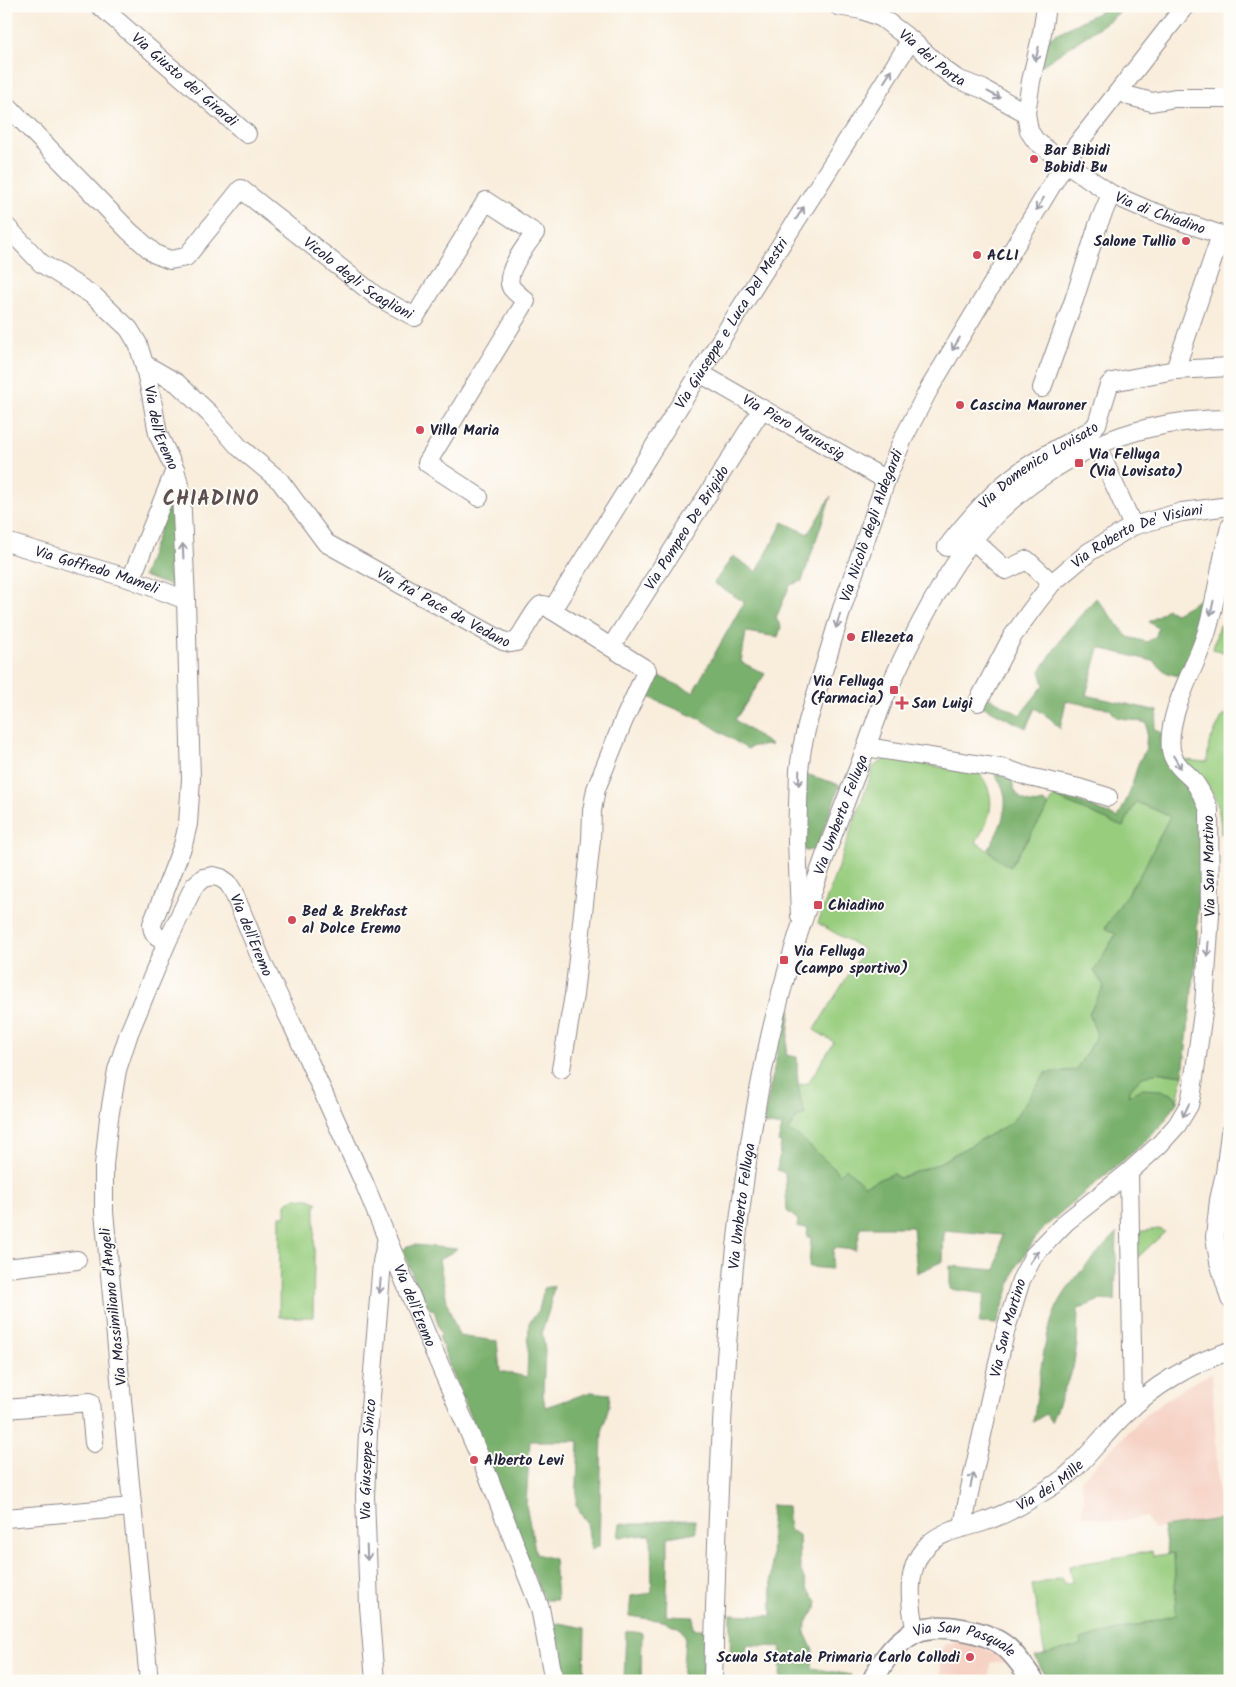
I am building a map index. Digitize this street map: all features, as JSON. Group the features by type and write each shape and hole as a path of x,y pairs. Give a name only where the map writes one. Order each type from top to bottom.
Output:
{"street":[{"name":"Via Giusto dei Girardi","path":"100,6 247,134"},
{"name":"Via dei Porta","path":"838,6 876,14 911,40 942,69 957,79 983,89 1026,113"},
{"name":"Via di Chiadino","path":"1046,6 1026,113 1029,131 1035,140 1110,194 1148,210 1226,236"},
{"name":"Via Nicolò degli Aldegardi","path":"801,926 797,841 802,748 808,721 843,605 886,480 903,439 920,404 1075,147 1185,6"},
{"name":"Via Giuseppe e Luca Del Mestri","path":"552,610 911,40"},
{"path":"1120,90 1129,96 1152,102 1175,98 1230,98"},
{"name":"Vicolo degli Scaglioni","path":"6,104 129,231 155,254 170,260 186,257 241,189 376,296 415,317 486,201 535,233 517,258 509,280 512,288 526,301 427,463 479,497"},
{"path":"1042,388 1110,194"},
{"name":"Via dell'Eremo","path":"6,226 41,263 94,296 130,329 138,344 144,364 158,434 175,470 181,492 191,779 188,824 183,845 152,924 152,930 155,936 167,942 194,886 203,878 213,876 221,878 228,883 233,891 264,966 318,1080 387,1238 489,1478 529,1578 542,1618 554,1681"},
{"path":"1175,370 1226,236"},
{"name":"Via fra' Pace da Vedano","path":"144,364 177,383 210,414 239,448 280,481 326,543 503,641 516,642 540,606 544,605 552,610"},
{"name":"Via Domenico Lovisato","path":"947,547 981,506 1003,485 1029,465 1091,430 1098,424 1110,383 1175,370 1230,368"},
{"name":"Via Piero Marussig","path":"700,373 886,480"},
{"name":"Via Pompeo De Brigido","path":"611,647 762,409"},
{"name":"Via Umberto Felluga","path":"712,1681 723,1387 728,1313 748,1152 771,1033 801,926 823,859 885,698 914,637 958,559 973,540 1016,496 1065,462 1097,446 1144,429 1173,423 1230,419"},
{"path":"1097,446 1133,526"},
{"path":"131,579 175,470"},
{"name":"Via Roberto De' Visiani","path":"978,702 1012,636 1052,583 1089,552 1133,526 1182,512 1230,506"},
{"name":"Via San Martino","path":"963,1527 1006,1332 1021,1280 1030,1261 1066,1222 1129,1172 1159,1145 1177,1125 1189,1105 1204,1004 1210,915 1209,810 1204,795 1180,768 1175,759 1171,750 1171,737 1178,704 1201,650 1208,628 1222,555 1230,527"},
{"path":"973,540 1006,570 1027,560 1052,583"},
{"name":"Via Goffredo Mameli","path":"6,542 131,579 186,600"},
{"path":"552,610 647,670 623,722 596,789 592,811 591,840 574,994 561,1069"},
{"name":"Via Umberto Felluga","path":"866,747 1006,768 1029,777 1079,788 1108,797"},
{"name":"Via Massimiliano d'Angeli","path":"149,1681 104,1212 104,1164 109,1118 118,1070 129,1033 167,942"},
{"path":"1230,1133 1225,1173 1218,1200 1215,1237 1219,1262 1230,1299"},
{"path":"1129,1172 1133,1407"},
{"name":"Via Giuseppe Sinico","path":"375,1681 369,1606 365,1496 368,1433 382,1262 387,1238"},
{"path":"6,1268 77,1260"},
{"name":"Via dei Mille","path":"916,1632 912,1613 911,1581 923,1549 934,1538 947,1532 1006,1514 1050,1488 1070,1473 1133,1407 1169,1380 1204,1361 1230,1351"},
{"path":"6,1409 90,1402 94,1443"},
{"path":"6,1518 132,1507"},
{"name":"Via San Pasquale","path":"873,1681 879,1667 895,1646 916,1632 950,1627 978,1633 1005,1646 1024,1667 1033,1681"}],"shaded area":[{"path":"1212,1373 1220,1519 1153,1529 1146,1517 1114,1522 1082,1515 1084,1497 1081,1480 1147,1413 1185,1387"},
{"name":"Scuola Statale Primaria Carlo Collodi","path":"964,1640 994,1653 1010,1663 991,1662 990,1679 1011,1677 1012,1671 1016,1672 1021,1681 942,1681 939,1661 940,1652 944,1645"}],"green space":[{"path":"1111,6 1127,6 1110,20 1038,68 1044,40"},
{"path":"172,495 174,510 177,588 143,576"},
{"path":"831,496 802,581 790,585 776,618 781,627 778,637 746,632 741,662 765,674 735,720 771,745 754,746 747,749 704,721 644,695 654,674 693,692 744,602 714,583 733,556 757,572 783,522 808,534"},
{"path":"1204,597 1195,645 1179,676 1167,673 1153,661 1099,648 1086,695 1158,711 1154,729 1164,734 1175,771 1194,797 1199,809 1206,892 1198,900 1197,948 1183,1075 1161,1072 1150,1074 1134,1084 1128,1096 1141,1089 1161,1090 1175,1096 1177,1102 1164,1122 1145,1142 1038,1234 1016,1268 997,1324 979,1323 985,1294 950,1289 950,1266 996,1270 1002,1235 944,1230 943,1261 917,1273 913,1227 861,1227 856,1250 834,1248 831,1269 809,1267 811,1237 807,1237 808,1228 797,1227 798,1220 787,1211 785,1173 777,1170 781,1143 778,1142 782,1127 763,1124 786,1008 791,1009 786,1055 797,1057 798,1086 805,1114 795,1119 789,1131 802,1139 840,1174 846,1168 864,1185 893,1174 899,1178 937,1164 1011,1123 1046,1073 1076,1070 1097,1035 1089,1013 1104,986 1094,971 1116,934 1105,928 1144,868 1170,816 1136,802 1123,827 1054,797 1056,792 1118,818 1146,748 1147,723 1116,717 1110,709 1066,701 1060,729 1051,719 1035,708 1026,728 982,706 987,696 1020,715 1044,685 1040,671 1066,632 1096,598 1128,637 1147,642 1156,636 1158,628 1149,622 1167,609 1175,613"},
{"path":"1219,625 1230,627 1230,654 1213,649"},
{"path":"1230,692 1230,833 1221,834 1216,800 1212,792 1200,776 1183,760 1207,762 1209,743 1223,715 1227,715"},
{"path":"887,758 980,774 986,783 991,800 989,816 976,842 1010,867 1054,797 1123,827 1136,802 1170,816 1144,868 1105,928 1116,934 1094,971 1104,986 1089,1013 1097,1035 1076,1070 1046,1073 1011,1123 937,1164 899,1178 893,1174 864,1186 846,1168 840,1174 802,1139 788,1131 795,1119 805,1114 797,1085 808,1083 834,1042 814,1030 864,950 818,923 874,766"},
{"path":"994,773 1012,779 1018,795 1026,802 1043,802 1049,806 1010,867 997,859 988,849 1000,827 1005,803 1002,786"},
{"path":"806,774 840,785 817,847 806,851 803,849"},
{"path":"1159,1072 1183,1075 1177,1102 1175,1096 1171,1093 1127,1097 1134,1083 1148,1074"},
{"path":"296,1198 309,1199 318,1203 315,1205 313,1317 279,1317 280,1216 286,1216 286,1203"},
{"path":"1159,1229 1165,1232 1137,1258 1136,1232"},
{"path":"1117,1233 1115,1301 1100,1300 1078,1309 1077,1344 1073,1368 1051,1422 1046,1414 1033,1422 1045,1344 1057,1307 1071,1284"},
{"path":"407,1246 457,1249 439,1260 448,1306 459,1336 497,1341 500,1371 527,1377 529,1323 539,1310 544,1288 554,1286 542,1331 545,1350 543,1394 545,1407 591,1392 610,1394 602,1433 599,1546 591,1550 587,1523 576,1505 579,1441 530,1441 526,1505 536,1554 554,1559 557,1600 544,1600 450,1367 439,1336 441,1334 434,1310 430,1309 414,1279 403,1251"},
{"path":"771,1505 787,1506 789,1530 799,1535 800,1568 808,1590 817,1601 816,1609 807,1621 805,1633 813,1650 812,1668 851,1675 850,1681 780,1681 781,1647 747,1645 745,1662 730,1661 731,1614 772,1616"},
{"path":"1220,1519 1221,1527 1230,1526 1230,1674 1212,1681 1048,1681 1035,1657 1081,1645 1080,1640 1176,1615 1174,1553 1168,1554 1163,1527"},
{"path":"662,1520 695,1520 696,1532 668,1537 666,1616 694,1617 693,1629 704,1629 702,1681 682,1681 685,1636 680,1628 663,1621 629,1616 631,1596 652,1593 651,1535 618,1537 620,1524 644,1524"},
{"path":"1152,1551 1153,1556 1174,1553 1177,1615 1081,1640 1082,1645 1045,1655 1032,1585 1062,1578 1064,1584 1072,1582 1069,1566"},
{"path":"559,1623 585,1628 584,1681 560,1681 551,1633 553,1625"},
{"path":"626,1631 642,1633 641,1681 624,1681"}],"place":[{"name":"Bar Bibidi Bobidi Bu","path":"1034,159"},
{"name":"Salone Tullio","path":"1186,241"},
{"name":"ACLI","path":"977,255"},
{"name":"Cascina Mauroner","path":"960,405"},
{"name":"Villa Maria","path":"420,430"},
{"name":"Via Felluga (Via Lovisato)","path":"1079,463"},
{"name":"Ellezeta","path":"851,637"},
{"name":"Via Felluga (farmacia)","path":"894,690"},
{"name":"San Luigi","path":"902,703"},
{"name":"Chiadino","path":"818,905"},
{"name":"Bed & Brekfast al Dolce Eremo","path":"292,920"},
{"name":"Via Felluga (campo sportivo)","path":"784,960"},
{"name":"Alberto Levi","path":"474,1460"},
{"name":"Scuola Statale Primaria Carlo Collodi","path":"970,1657"}],"district":[{"name":"CHIADINO","path":"211,498"}]}
